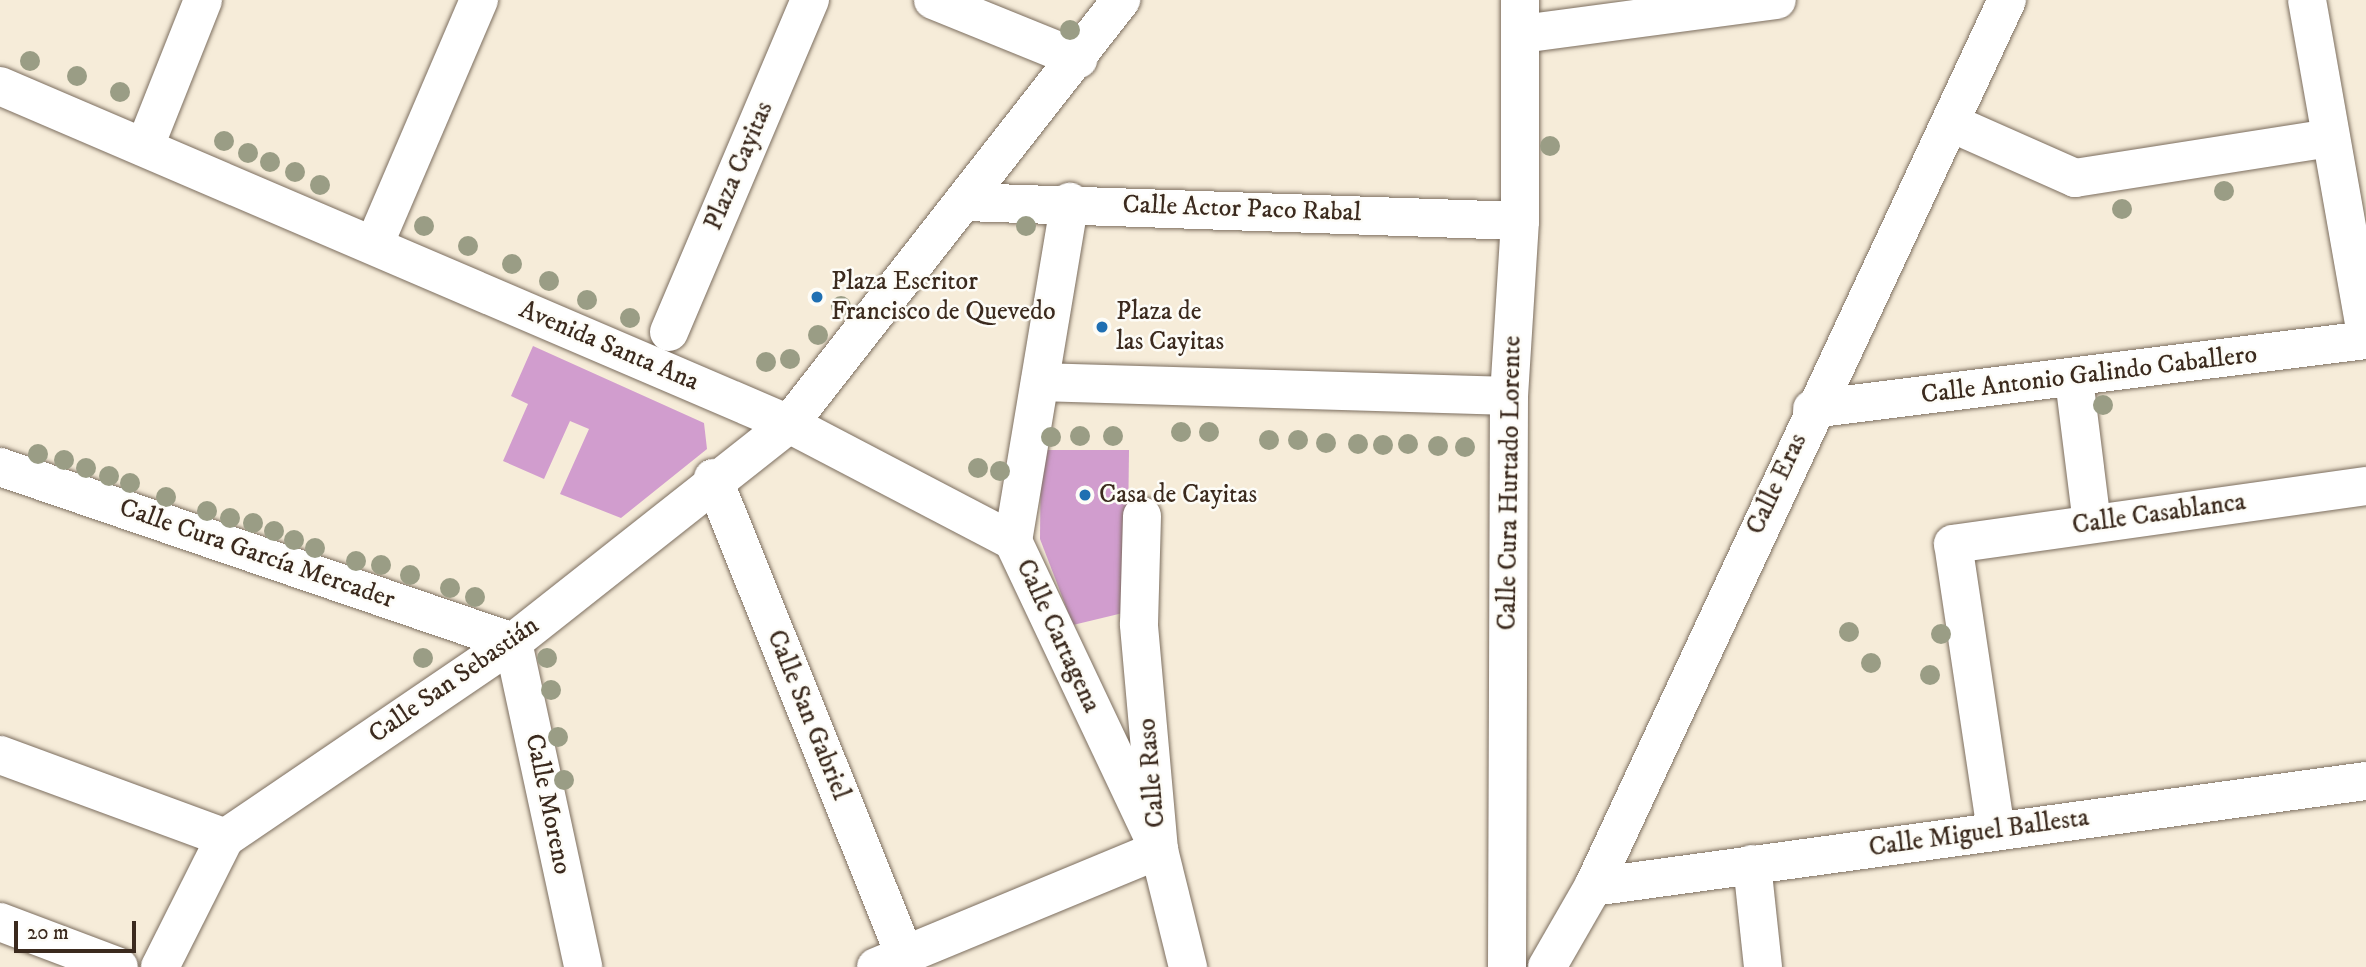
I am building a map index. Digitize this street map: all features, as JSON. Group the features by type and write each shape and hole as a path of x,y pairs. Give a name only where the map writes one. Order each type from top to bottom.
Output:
{"street":[{"path":"145,146 203,0"},
{"path":"374,245 479,0"},
{"name":"Plaza Cayitas","path":"669,332 810,0"},
{"path":"933,0 1078,59"},
{"path":"789,424 1078,59 1121,0"},
{"path":"1521,17 1772,0"},
{"name":"Calle Eras","path":"1547,967 1593,887 1812,409 1951,123 2007,0"},
{"path":"2307,0 2366,338"},
{"name":"Calle Cura Hurtado Lorente","path":"1507,967 1509,396 1520,221 1521,17"},
{"name":"Avenida Santa Ana","path":"0,86 789,424"},
{"path":"1951,123 2075,178 2330,138"},
{"name":"Calle Actor Paco Rabal","path":"965,202 1070,202 1520,221"},
{"path":"1013,541 1070,202"},
{"name":"Calle Antonio Galindo Caballero","path":"1812,409 2074,379 2366,338"},
{"path":"2074,379 2092,523"},
{"path":"1040,382 1509,396"},
{"name":"Calle San Sebastián","path":"160,967 225,838 513,642 713,478 789,424"},
{"name":"Calle Cartagena","path":"789,424 1013,541 1159,850 1188,967"},
{"name":"Calle Cura García Mercader","path":"0,467 513,642"},
{"name":"Calle San Gabriel","path":"713,478 890,959"},
{"name":"Calle Casablanca","path":"1996,831 1953,544 2366,486"},
{"name":"Calle Raso","path":"890,959 1159,850 1139,624 1142,516"},
{"name":"Calle Moreno","path":"513,642 583,967"},
{"path":"0,755 225,838"},
{"name":"Calle Miguel Ballesta","path":"1593,887 1752,863 2366,781"},
{"path":"1752,863 1763,967"},
{"path":"0,922 119,967"}],"building":[{"path":"533,346 704,423 707,449 621,518 560,494 589,429 570,421 544,479 503,461 528,404 511,396"},
{"path":"1041,450 1129,450 1127,612 1073,625 1040,539"}],"place":[{"name":"Plaza Escritor Francisco de Quevedo","path":"817,297"},
{"name":"Plaza de las Cayitas","path":"1102,327"},
{"name":"Casa de Cayitas","path":"1085,495"}]}
